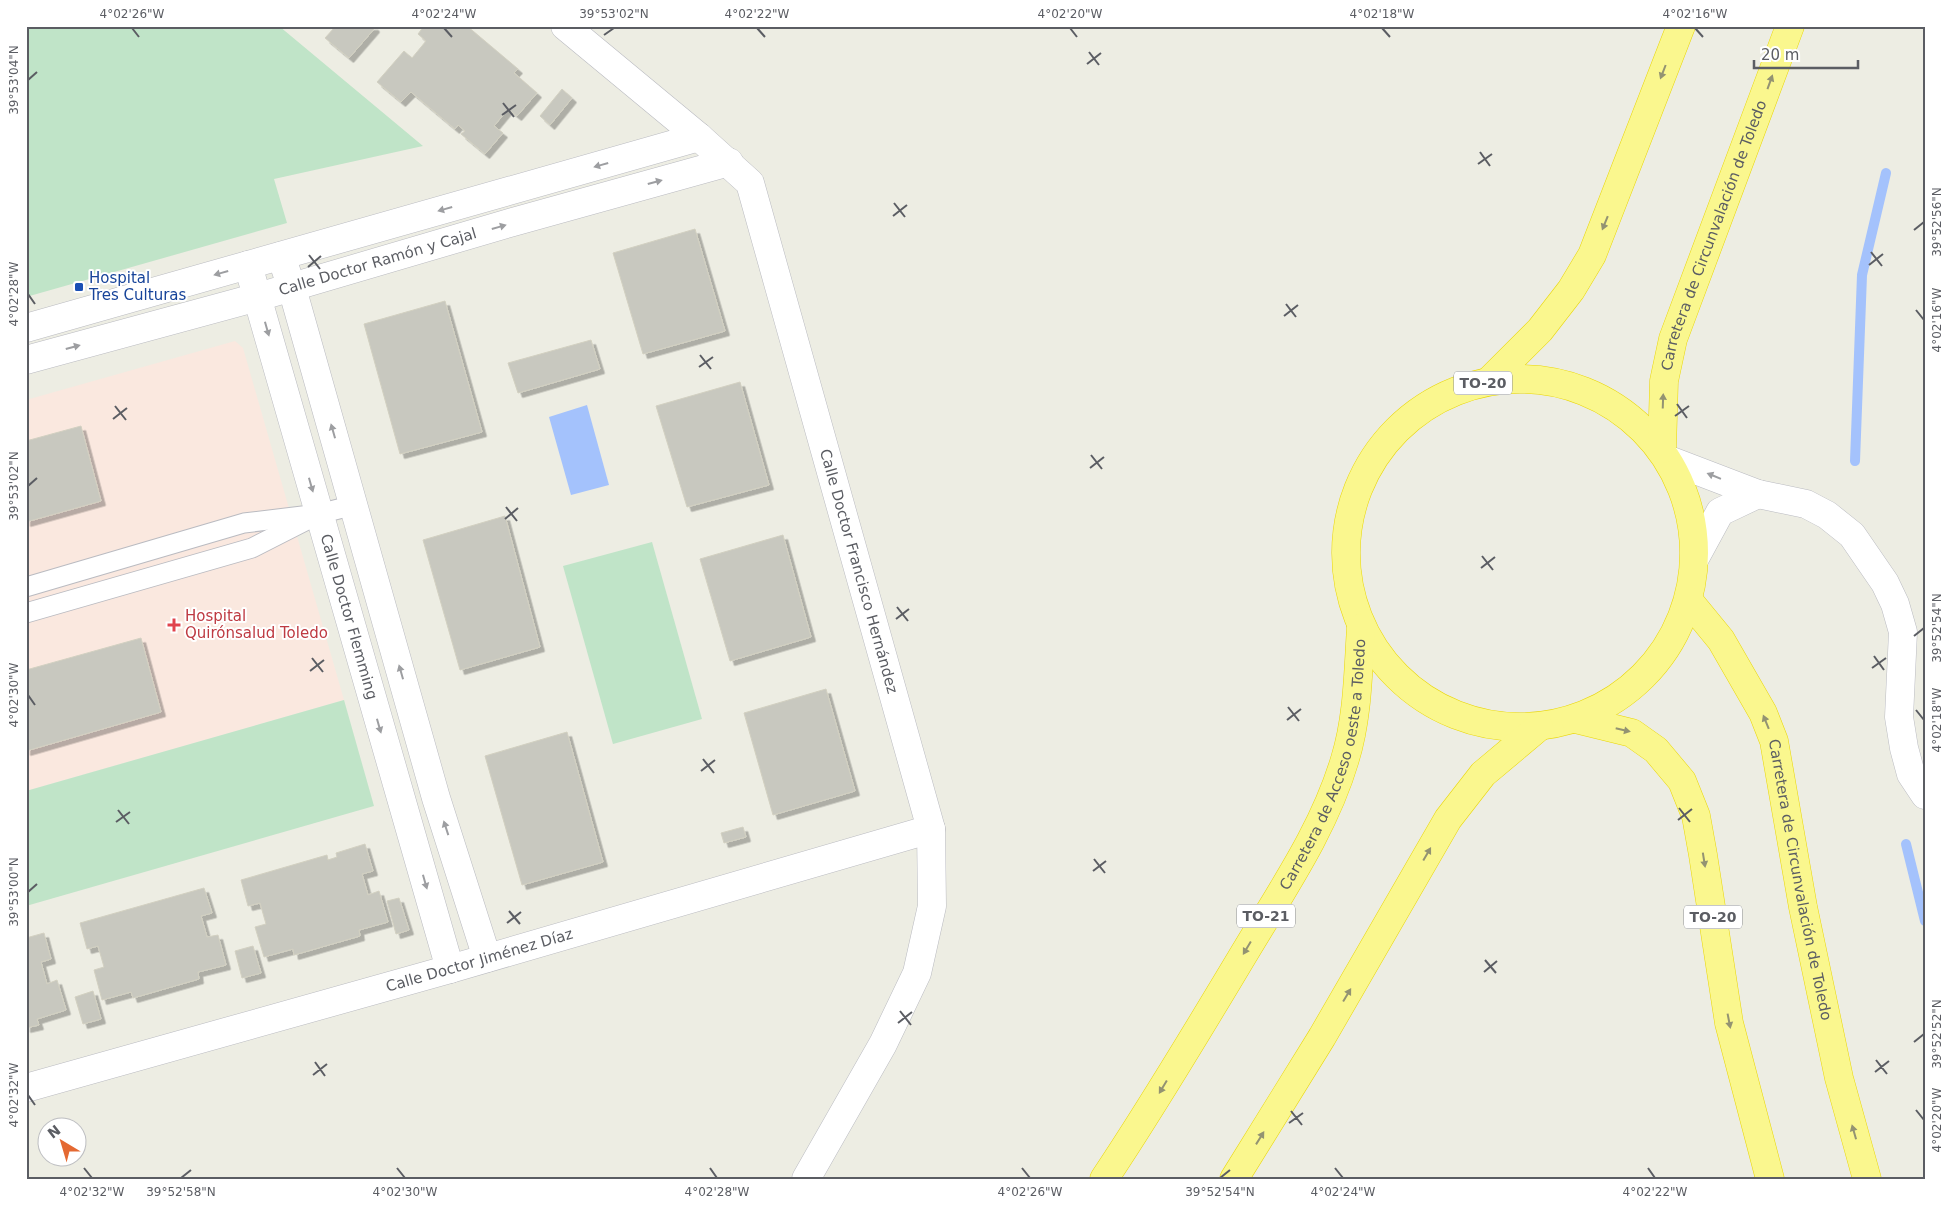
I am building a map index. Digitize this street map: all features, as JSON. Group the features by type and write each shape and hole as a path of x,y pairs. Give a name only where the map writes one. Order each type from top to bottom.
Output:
{"highway":[{"name":"Carretera de Circunvalación de Toledo","path":"1490,380 1540,330 1571,290 1592,255 1681,26"},
{"name":"Carretera de Circunvalación de Toledo","path":"1666,455 1664,380 1673,339 1790,26"},
{"name":"Carretera de Circunvalación de Toledo","path":"1539,379 1586,390 1628,414 1666,455 1684,490 1693,524 1696,558 1689,601 1672,640 1647,674 1614,701 1575,720 1539,727 1485,725 1434,706 1391,673 1361,628 1346,576 1347,523 1365,472 1396,429 1440,397 1490,380 1539,379"},
{"name":"Carretera de Circunvalación de Toledo","path":"1689,601 1721,640 1763,713 1774,741 1802,907 1839,1078 1867,1179"},
{"name":"Carretera de Acceso oeste a Toledo","path":"1104,1179 1149,1112 1294,870 1324,815 1346,759 1354,719 1361,628"},
{"name":"Carretera de Circunvalación de Toledo","path":"1575,720 1632,733 1656,750 1682,781 1696,816 1729,1023 1770,1179"},
{"path":"1234,1179 1332,1020 1448,819 1483,774 1539,727"}],"street":[{"name":"Calle Doctor Francisco Hernández","path":"565,26 729,162 750,183 931,829 932,906 917,973 883,1044 806,1179"},
{"path":"26,328 699,137"},
{"name":"Calle Doctor Ramón y Cajal","path":"26,360 292,288 513,222 729,162"},
{"path":"281,256 292,288 436,798 487,958"},
{"name":"Calle Doctor Flemming","path":"248,265 450,969"},
{"path":"1666,455 1758,494 1806,504 1827,515 1852,535 1885,583 1895,604 1903,632 1899,717 1911,774 1925,795"},
{"path":"1696,558 1720,512 1758,494"},
{"name":"Calle Doctor Jiménez Díaz","path":"26,1088 450,969 931,829"}],"lane":[{"path":"26,586 244,523 318,514 354,505"},
{"path":"26,613 252,548 318,514"}],"shaded area":[{"name":"Hospital Quirónsalud Toledo","path":"235,341 243,348 344,700 26,791 26,400"}],"green space":[{"path":"26,26 279,26 423,146 274,179 287,223 26,297"},
{"path":"652,542 702,719 613,744 563,566"},
{"path":"344,700 374,806 26,906 26,791"}],"water":[{"path":"587,405 609,485 571,495 549,417"}],"building":[{"path":"331,26 374,26 375,28 349,58 325,38 334,28"},
{"path":"424,26 457,26 461,29 463,26 467,26 518,69 514,73 537,93 517,116 508,109 494,126 503,133 485,154 461,134 465,131 458,125 455,129 411,92 401,102 377,82 404,51 412,58 426,41 418,34"},
{"path":"562,89 572,98 550,125 540,116"},
{"path":"695,229 725,331 643,354 613,253"},
{"path":"445,301 482,432 400,454 364,324"},
{"path":"591,340 600,369 518,393 508,363"},
{"path":"740,382 769,485 687,507 656,406"},
{"path":"81,426 101,501 26,522 26,441"},
{"path":"505,516 540,647 460,670 423,540"},
{"path":"783,535 811,637 730,661 700,559"},
{"path":"141,638 161,712 26,751 26,670"},
{"path":"826,689 855,791 773,815 744,713"},
{"path":"567,732 603,862 522,885 485,756"},
{"path":"743,827 746,837 724,843 721,833"},
{"path":"365,844 373,871 362,874 368,895 379,891 388,922 359,930 360,936 294,955 293,949 264,957 255,927 266,924 260,903 248,906 241,880 327,855 328,860 337,857 336,853"},
{"path":"204,888 212,913 201,916 207,937 218,935 226,965 198,972 199,979 133,998 131,992 102,1000 94,970 104,967 98,946 87,949 80,923"},
{"path":"399,898 409,930 396,934 387,901"},
{"path":"44,933 51,959 41,962 47,984 57,980 66,1010 37,1019 39,1025 26,1028 26,938"},
{"path":"253,946 261,973 242,978 235,951"},
{"path":"93,991 101,1019 83,1024 75,997"}],"waterway":[{"path":"1855,461 1862,275 1886,173"},
{"path":"1906,844 1925,921"}],"place":[{"name":"Hospital Tres Culturas","path":"79,287"},
{"name":"Hospital Quirónsalud Toledo","path":"174,625"}]}
